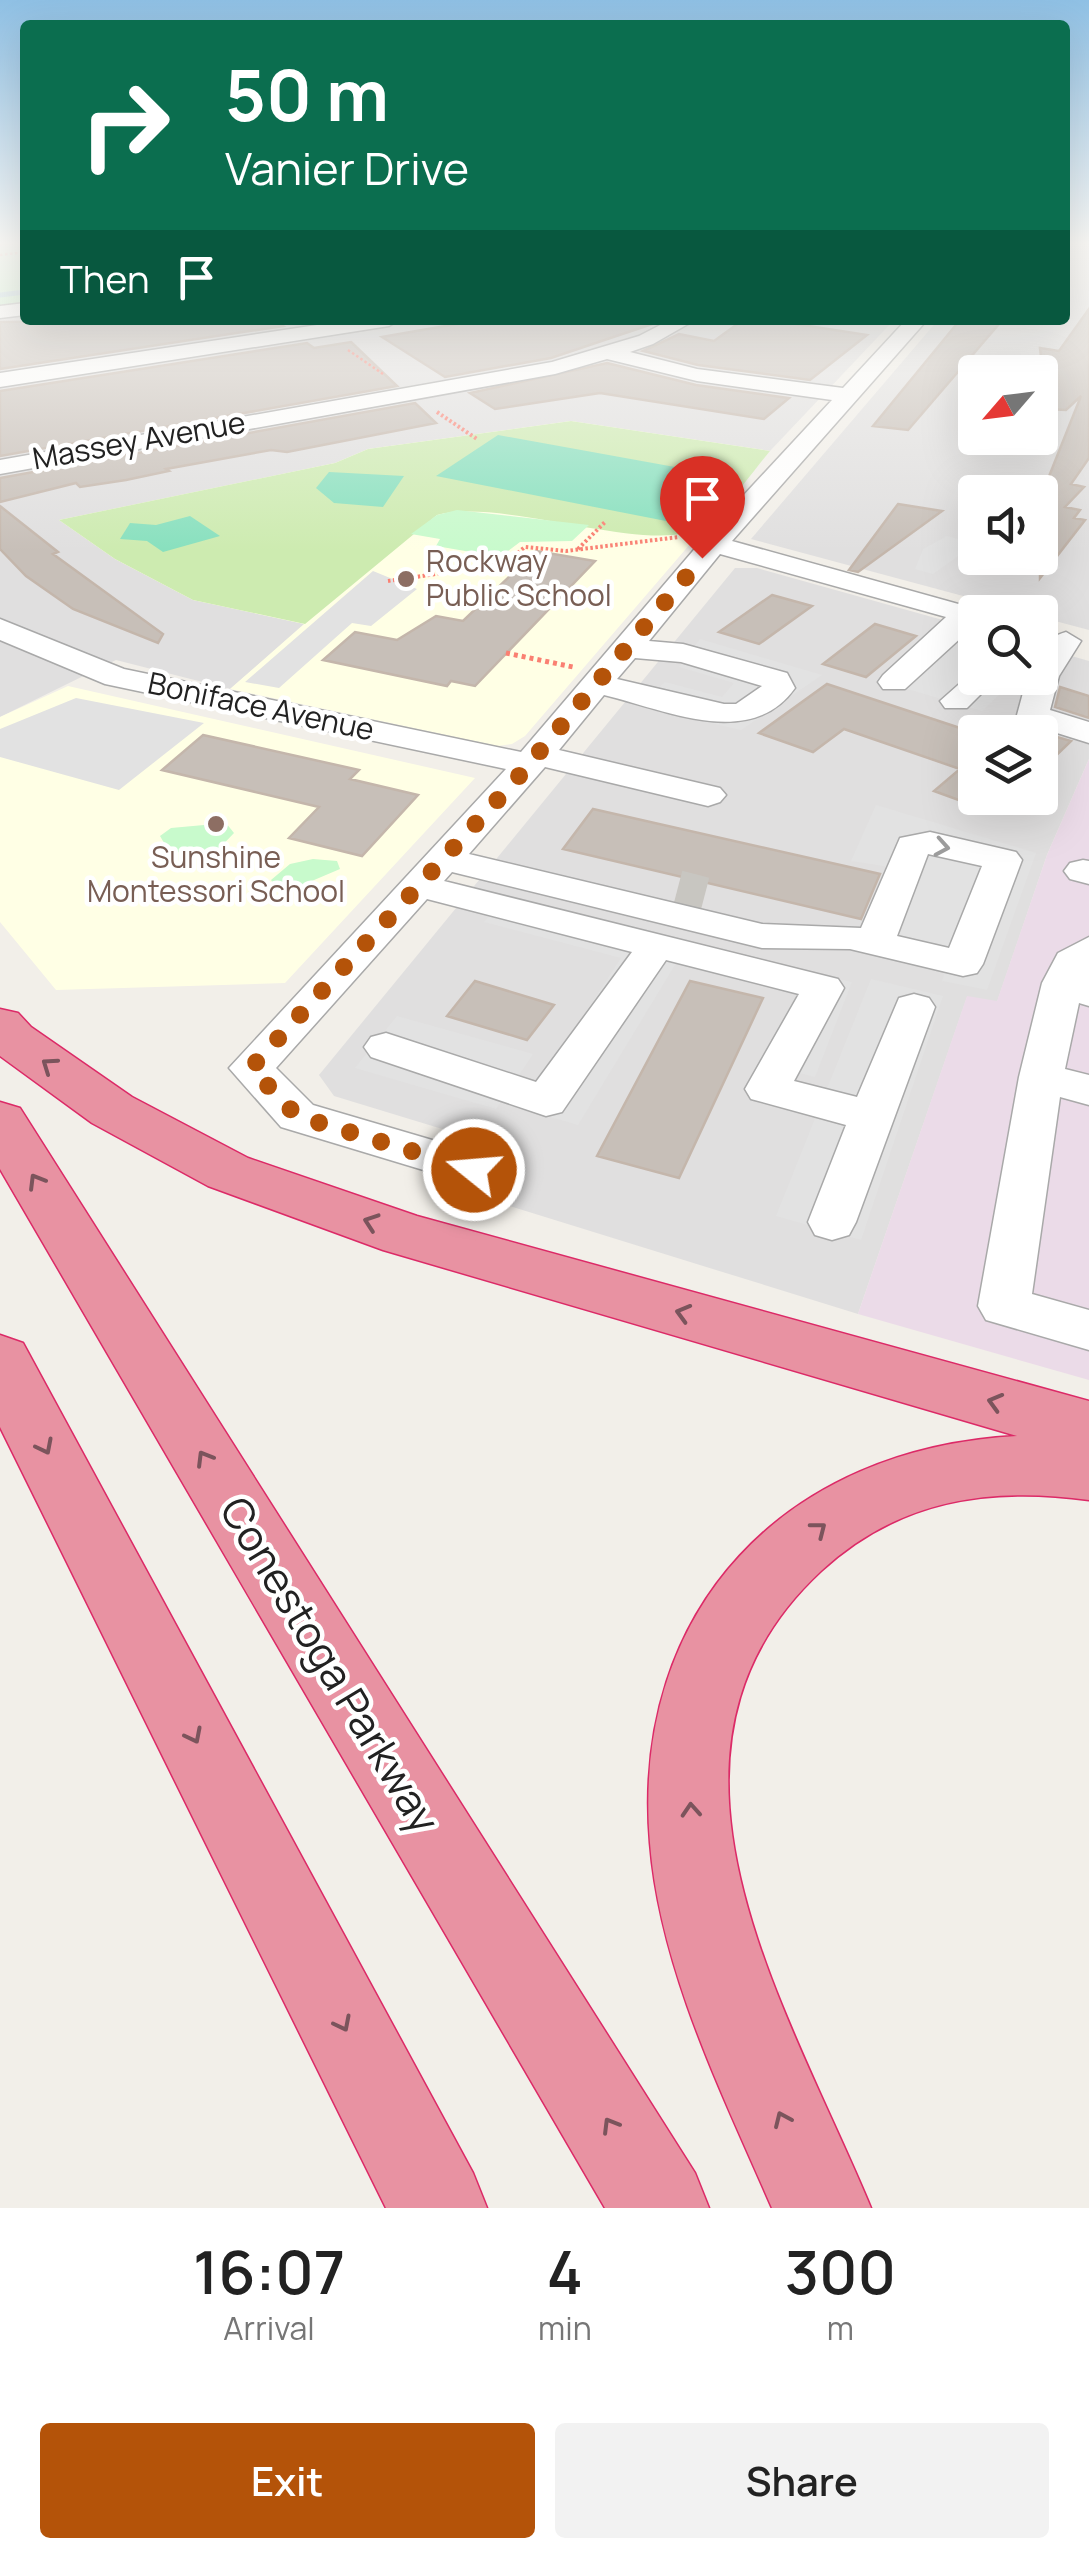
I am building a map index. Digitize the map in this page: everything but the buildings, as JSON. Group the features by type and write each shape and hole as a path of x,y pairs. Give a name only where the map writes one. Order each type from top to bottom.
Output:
{"highway":[{"path":"0,1025 12,1039 112,1110 228,1172 404,1234 1089,1429"},
{"name":"Conestoga Parkway","path":"0,1121 660,2208"},
{"path":"0,1360 438,2208"},
{"path":"822,2208 755,2060 704,1921 689,1806 693,1715 729,1625 776,1565 826,1521 886,1490 966,1468 1046,1464 1089,1472"}],"street":[{"path":"0,380 220,346"},
{"name":"Massey Avenue","path":"0,467 555,368 626,346"},
{"path":"474,1170 297,1116 251,1068 533,759 588,676 627,648 700,540 849,396 894,346"},
{"path":"610,353 697,375 849,396"},
{"path":"700,540 958,611"},
{"path":"894,682 958,626"},
{"name":"Boniface Avenue","path":"0,628 38,648 116,676 708,795"},
{"path":"1072,637 1048,668 1034,701 1034,715 1089,733"},
{"path":"588,676 724,714 744,713 778,688 776,680 683,653 627,648"},
{"path":"956,701 963,695"},
{"path":"433,872 631,905 701,905"},
{"path":"433,872 656,946 823,988 767,1089 872,1116"},
{"path":"631,905 658,892 701,905 762,936 858,948"},
{"path":"386,1047 546,1101 656,946"},
{"path":"1089,949 1072,962 1076,988 1041,1077 1004,1306 1089,1330"},
{"path":"832,1222 914,1007"},
{"path":"1041,1077 1089,1090"}],"path":[{"path":"343,346 386,376"},
{"path":"433,410 477,439"},
{"path":"577,550 606,521"},
{"path":"388,581 504,564 525,547 577,550 700,540"},
{"path":"506,653 588,676"}],"shaded area":[{"path":"0,346 869,346 770,451 571,421 368,449 335,463 61,521 115,559 193,600 305,624 230,689 116,660 0,717"},
{"path":"916,346 1089,346 1089,630 1058,622 1058,595 960,595 751,539"},
{"name":"Rockway Public School","path":"571,421 770,451 525,736 512,744 498,746 230,689 304,624 193,600 115,559 59,520 335,463 368,449"},
{"path":"947,536 958,539 958,556 933,574 915,569 923,549"},
{"path":"735,568 757,568 958,624 958,695 1058,695 1058,652 1089,661 1089,759 1047,855 997,1002 967,997 858,1314 474,1195 498,1146 334,1096 319,1075"},
{"path":"373,571 417,589 371,626 352,623 279,688 245,682"},
{"path":"935,630 958,636 958,695 999,695 982,711 877,680"},
{"path":"700,639 822,675 741,730 638,706 665,682 722,697 734,683 679,667"},
{"name":"Sunshine Montessori School","path":"68,686 475,778 285,983 56,990 0,922 0,717"},
{"path":"76,698 204,723 119,790 0,757 0,729"},
{"path":"1089,759 1089,1380 858,1314 967,996 997,1001 1047,855"},
{"path":"876,805 1036,853 987,990 942,981 949,959 869,944 897,868 851,861"},
{"path":"503,899 687,945 578,1125 523,1109 621,958 484,922"},
{"path":"819,974 852,982 815,1077 780,1068"},
{"path":"871,979 943,996 861,1240 776,1216"},
{"path":"397,1016 533,1054 496,1109 355,1068"}],"green space":[{"path":"571,421 770,451 711,520 681,534 616,532 501,514 437,515 305,624 193,600 115,559 59,520 335,463 368,449"},
{"path":"498,435 719,475 666,521 436,476"},
{"path":"329,472 404,476 383,507 334,503 316,488"},
{"path":"457,510 589,525 572,541 520,542 500,557 436,546 440,539 411,534 437,515"},
{"path":"190,516 220,536 163,552 147,541 120,539 130,523 156,525"},
{"path":"226,823 234,833 211,857 194,858 167,848 160,836 171,828"},
{"path":"313,859 337,861 340,869 300,886 276,887 271,880 290,864"}],"tunnel":[{"path":"677,891 704,898"}],"place":[{"name":"Rockway Public School","path":"406,579"},
{"name":"Sunshine Montessori School","path":"216,824"}],"route":[{"path":"474,1170 297,1116 251,1068 338,978 514,782 702,558"}]}
